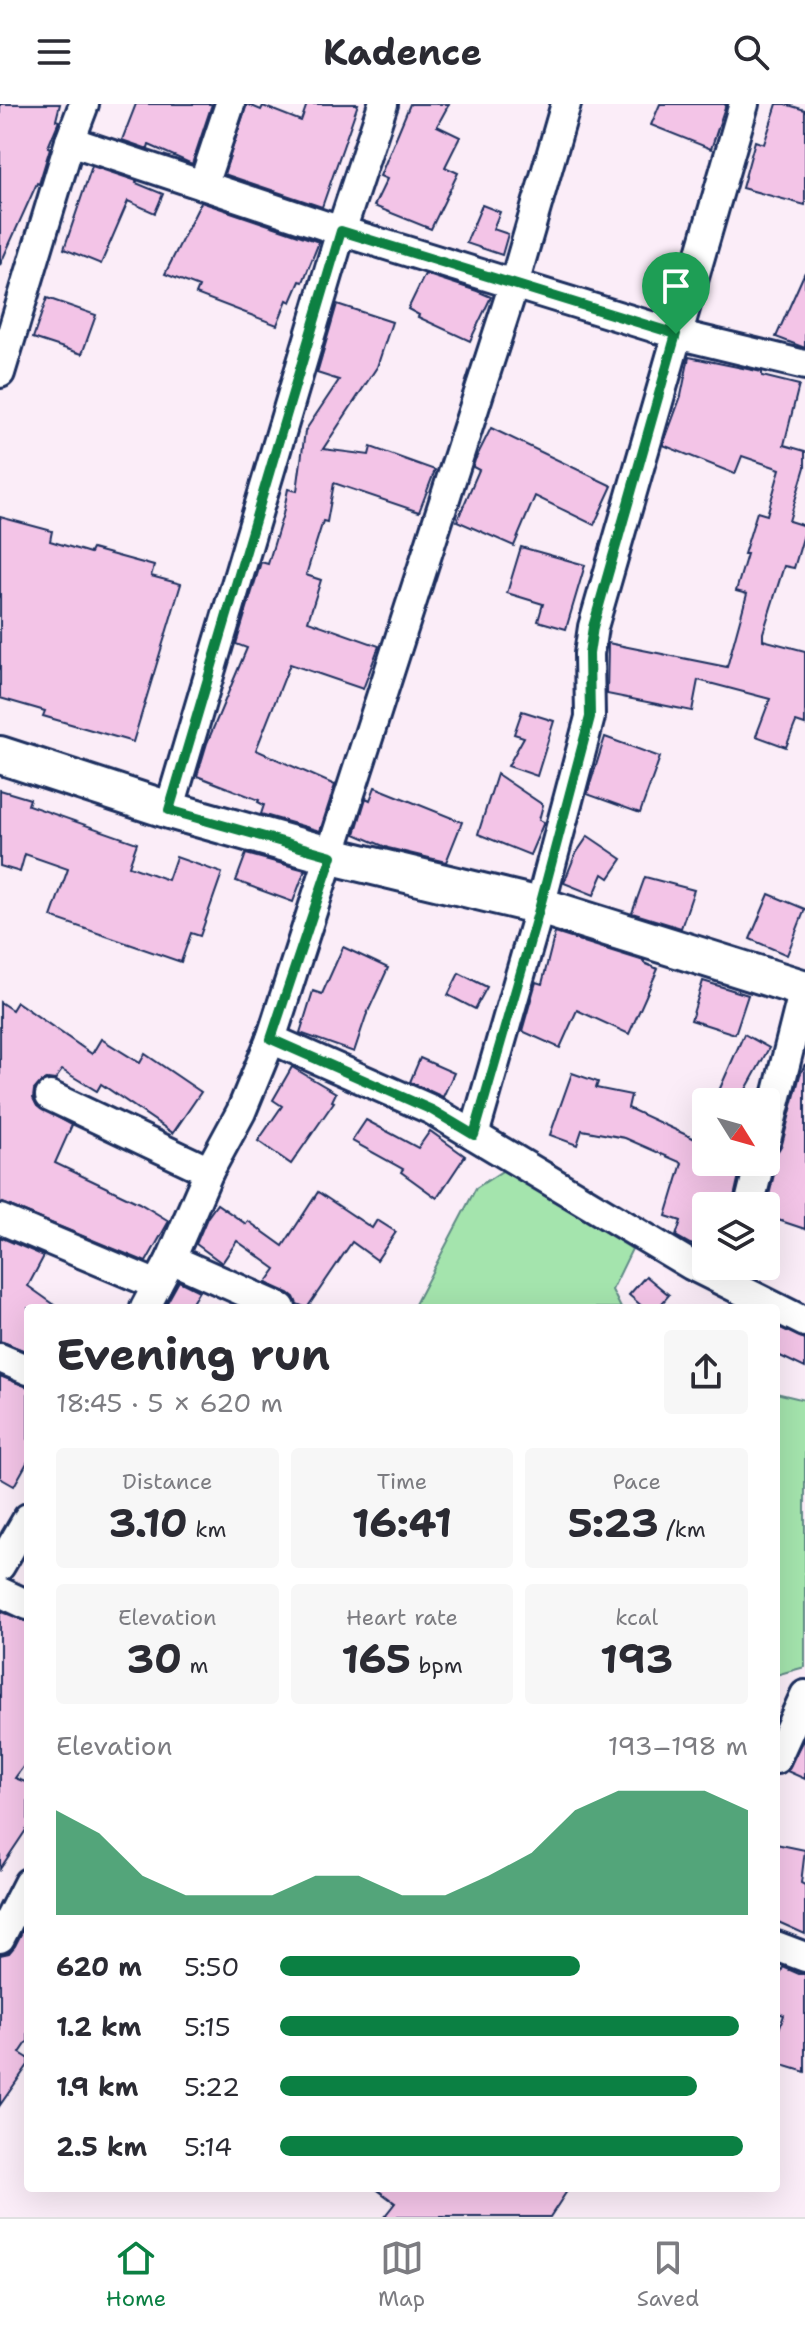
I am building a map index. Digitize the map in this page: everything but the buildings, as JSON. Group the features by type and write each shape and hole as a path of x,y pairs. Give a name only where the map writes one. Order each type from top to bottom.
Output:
{"street":[{"path":"0,373 84,104"},
{"path":"203,185 230,104"},
{"path":"169,810 341,231 383,104"},
{"path":"0,1219 151,1297 171,1259 209,1171 241,1112 271,1039 514,284 566,104"},
{"path":"474,1135 590,717 589,654 593,627 744,104"},
{"path":"70,141 341,231 676,334 805,365"},
{"path":"0,755 169,810 332,856 540,906 805,988 779,1088"},
{"path":"271,1039 432,1110 692,1265"},
{"path":"50,1096 209,1171"},
{"path":"171,1259 272,1304"},
{"path":"740,1280 777,1304"},
{"path":"780,1306 805,1322"},
{"path":"0,1358 24,1368"},
{"path":"0,1566 24,1525"},
{"path":"0,1592 24,1603"},
{"path":"780,1750 805,1695"},
{"path":"0,1938 24,1891"},
{"path":"780,1948 805,1957"}],"green space":[{"path":"504,1170 632,1249 612,1290 619,1304 415,1304 476,1188"},
{"path":"780,1394 805,1400 805,1667 780,1674"}],"route":[{"path":"341,231 676,334 593,627 589,654 590,717 474,1135 432,1110 271,1039 332,856 169,810 341,231"}]}
